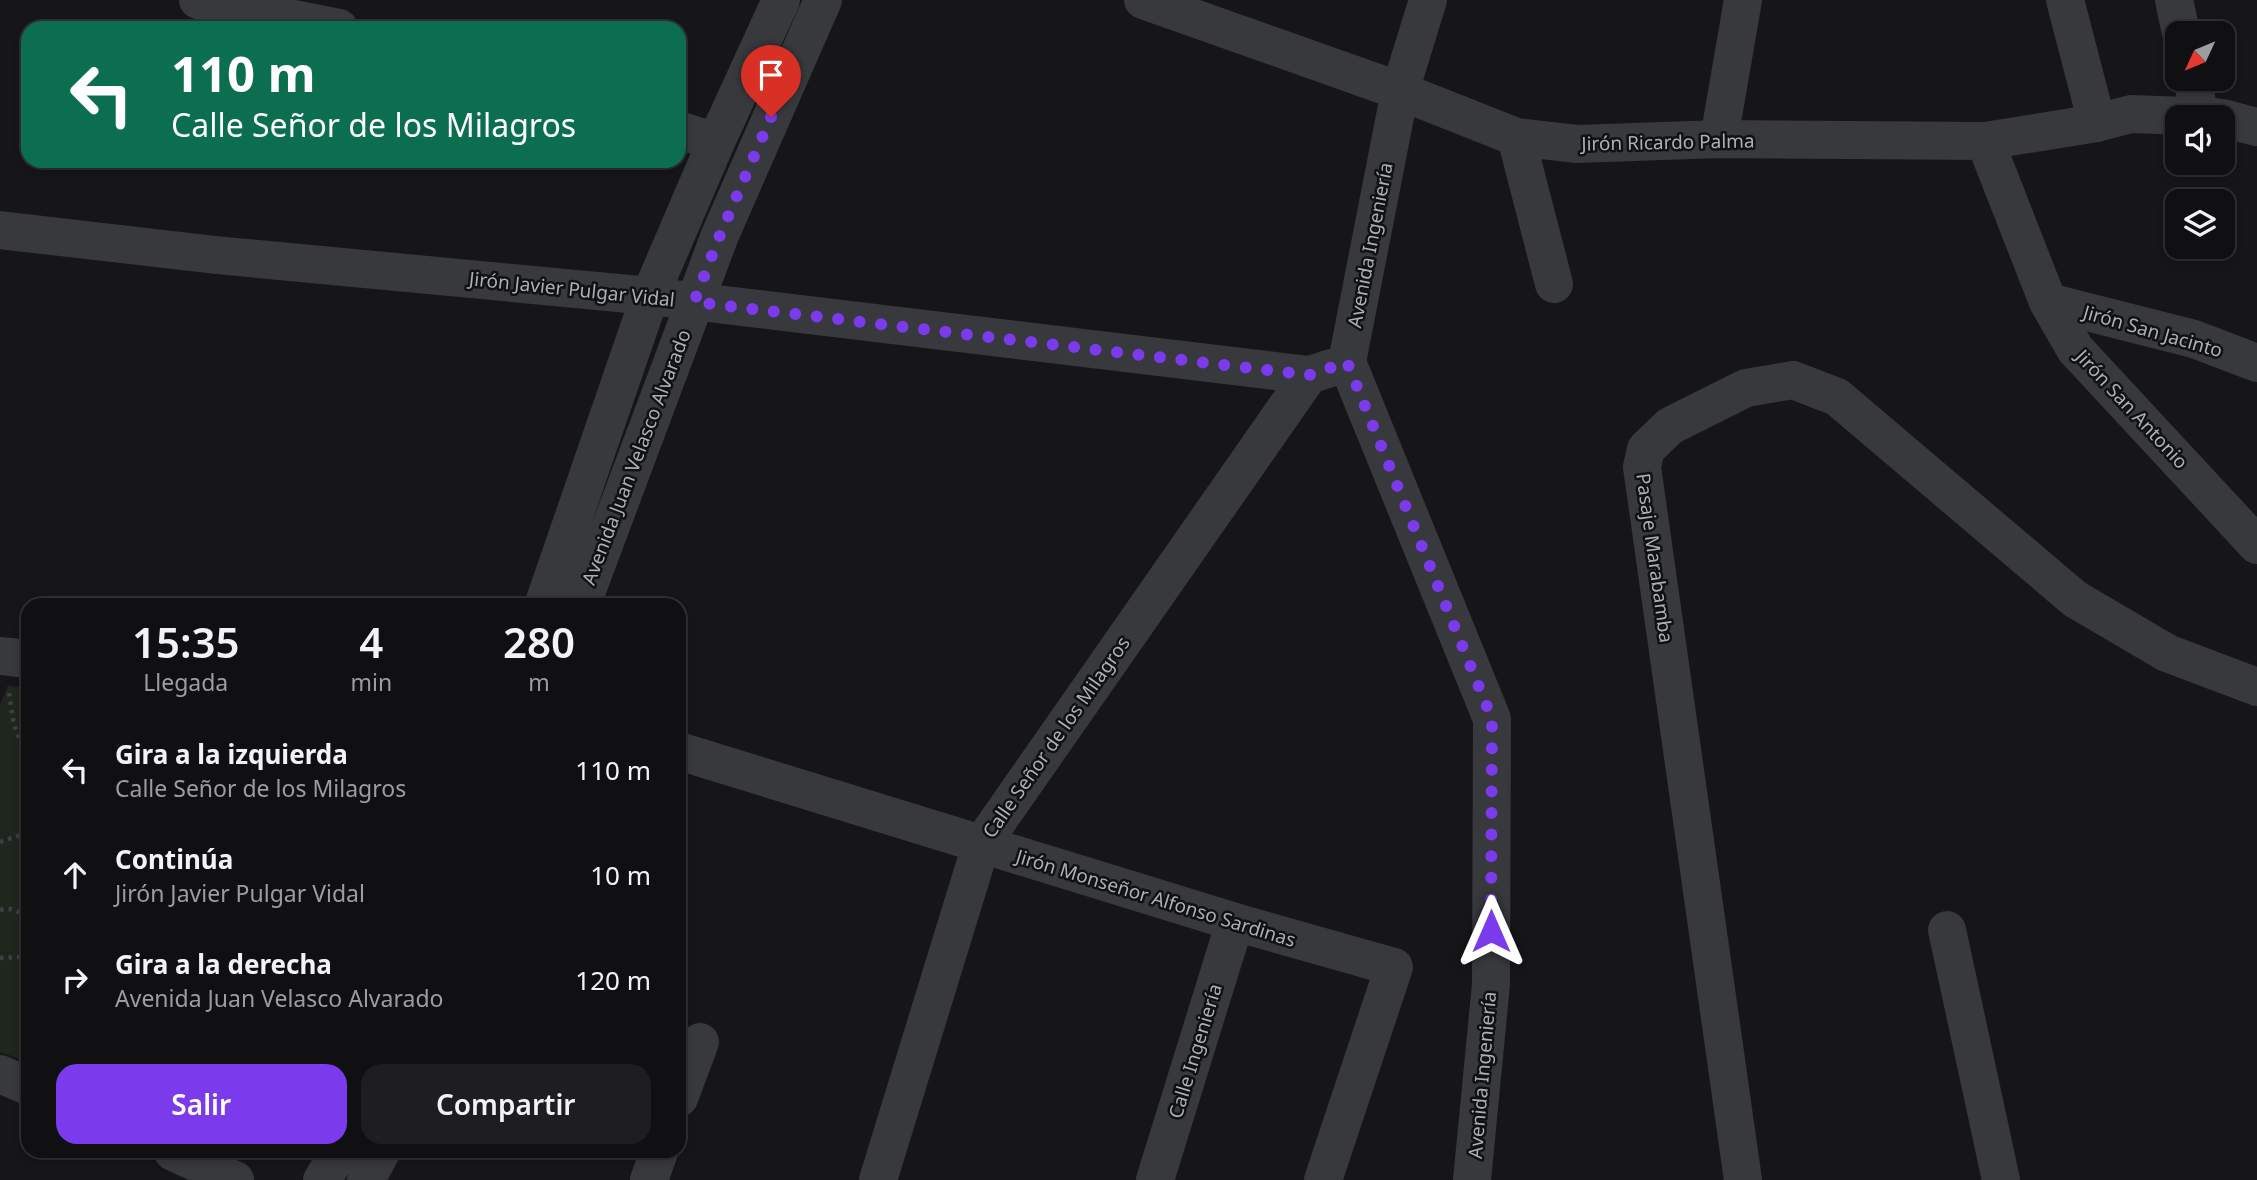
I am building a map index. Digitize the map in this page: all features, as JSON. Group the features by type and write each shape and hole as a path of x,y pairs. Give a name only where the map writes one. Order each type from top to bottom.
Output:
{"street":[{"path":"198,0 329,17"},
{"name":"Avenida Juan Velasco Alvarado","path":"546,598 650,296 781,0"},
{"name":"Avenida Juan Velasco Alvarado","path":"584,598 720,235 823,0"},
{"name":"Jirón Ricardo Palma","path":"1143,0 1400,91 1516,137 1577,144 1719,139 1985,141 2097,123 2131,114 2165,111"},
{"name":"Avenida Ingeniería","path":"1428,0 1400,91 1347,362 1492,719 1491,984 1472,1180"},
{"path":"1719,139 1743,0"},
{"path":"2065,0 2097,123"},
{"path":"2174,0 2178,21"},
{"name":"Jirón Ricardo Palma","path":"2235,118 2257,127"},
{"path":"686,132 716,142"},
{"path":"1516,137 1555,284"},
{"name":"Jirón San Antonio","path":"1985,141 2048,302 2074,349 2257,545"},
{"name":"Jirón Javier Pulgar Vidal","path":"0,230 230,256 650,296 1309,375"},
{"name":"Jirón San Jacinto","path":"2048,302 2194,339 2257,363"},
{"path":"1309,375 1347,362"},
{"name":"Calle Señor de los Milagros","path":"878,1180 981,845 1309,375"},
{"name":"Pasaje Marabamba","path":"1742,1180 1642,467 1646,449 1670,426 1746,388 1793,380 1837,397 2075,599 2167,653 2257,687"},
{"name":"Jirón Monseñor Alfonso Sardinas","path":"686,753 1235,922 1394,967 1323,1180"},
{"name":"Calle Ingeniería","path":"1156,1180 1235,922"},
{"path":"1947,930 2001,1180"},
{"path":"686,1078 699,1042"},
{"path":"0,1074 21,1083"},
{"path":"186,1158 235,1180"},
{"path":"322,1180 335,1158"},
{"path":"366,1180 378,1158"},
{"path":"649,1180 657,1158"}],"path":[{"path":"9,662 8,684 14,726 21,742"},
{"path":"0,842 21,835"},
{"path":"0,910 13,909 21,914"},
{"path":"0,958 21,956"}],"shaded area":[{"path":"8,685 21,688 21,1060 0,1052 0,705"}],"route":[{"path":"771,117 694,302 1309,375 1347,362 1492,719 1491,931"}]}
